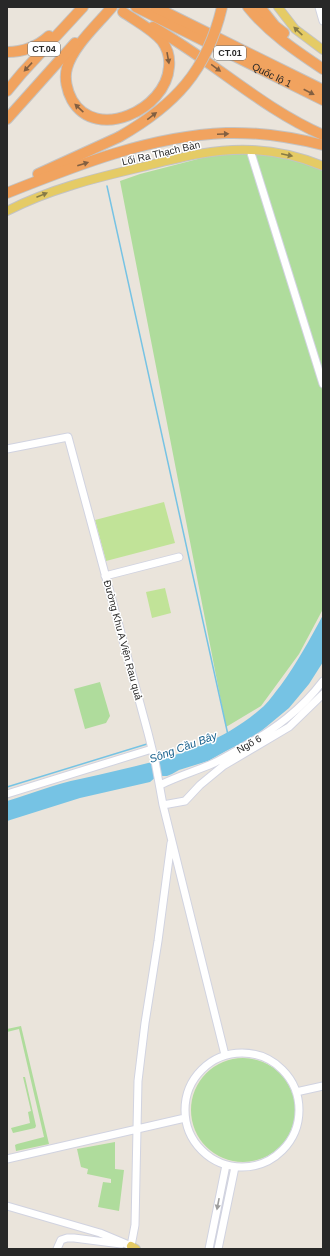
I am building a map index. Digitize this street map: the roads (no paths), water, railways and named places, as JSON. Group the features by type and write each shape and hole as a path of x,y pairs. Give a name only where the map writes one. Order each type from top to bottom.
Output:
{"highway":[{"path":"7,52 24,50 41,44 76,7"},
{"name":"CT.04","path":"7,91 83,7"},
{"name":"CT.04","path":"7,119 106,7"},
{"path":"123,12 162,41 168,55 169,74 161,91 147,106 127,116 114,119 101,119 86,114 74,104 68,93 66,77 67,68 75,52 112,7 123,12 176,40 275,110 301,125 323,135"},
{"name":"Quốc lộ 1","path":"136,7 323,100"},
{"name":"Quốc lộ 1","path":"155,7 323,90"},
{"path":"7,192 41,173 119,137 142,124 156,113 183,88 197,69 207,52 218,26 222,7"},
{"path":"248,7 267,28 283,42 323,69"},
{"path":"260,7 275,26 323,64"},
{"path":"7,192 68,169 119,153 150,144 187,137 212,134 248,134 282,137 323,145"}],"main road":[{"path":"278,7 295,29 323,50"},
{"name":"Lối Ra Thạch Bàn","path":"7,211 42,195 76,183 197,154 219,151 250,150 306,159 323,166"}],"street":[{"path":"321,8 323,21"},
{"path":"250,150 323,384"},
{"name":"Đường Khu A Viện Rau quả","path":"7,449 68,437 155,760 163,804 224,1055"},
{"path":"105,576 179,557"},
{"name":"Ngõ 6","path":"160,784 214,763 263,736 296,712 323,681"},
{"path":"163,804 185,801 200,785 223,766 288,728 323,694"},
{"path":"7,794 152,750"},
{"path":"133,1247 135,1225 138,1094 145,1024 172,839"},
{"path":"242,1052 256,1054 266,1058 278,1065 285,1072 291,1080 296,1092 299,1107 298,1122 294,1135 286,1147 275,1157 263,1164 249,1167 235,1167 226,1165 212,1159 198,1147 190,1135 185,1118 186,1097 193,1080 206,1065 224,1055 242,1052"},
{"path":"296,1092 323,1086"},
{"path":"7,1159 185,1118"},
{"path":"209,1249 226,1165"},
{"path":"218,1249 235,1167"},
{"path":"7,1206 100,1233 133,1247"},
{"path":"57,1249 61,1240 70,1238 133,1247"}],"water":[{"name":"Sông Cầu Bây","path":"323,615 323,662 309,684 289,708 254,737 208,761 179,770 167,776 157,776 150,782 80,798 7,821 7,801 71,781 153,762 177,754 200,746 244,722 264,706 281,685 298,660"}],"waterway":[{"path":"107,186 228,735"},
{"path":"7,787 147,744"}]}
